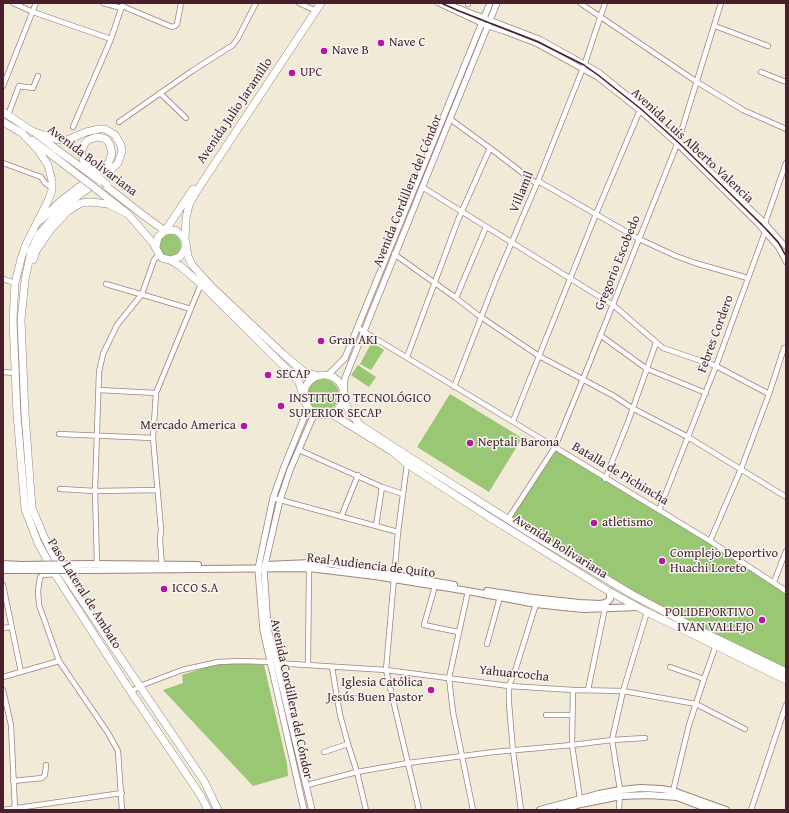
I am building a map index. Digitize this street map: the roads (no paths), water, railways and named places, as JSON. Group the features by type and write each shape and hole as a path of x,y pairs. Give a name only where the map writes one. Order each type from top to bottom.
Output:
{"main road":[{"name":"Avenida Julio Jaramillo","path":"185,242 186,218 189,205 196,192 321,3"},
{"name":"Avenida Julio Jaramillo","path":"166,231 314,6"},
{"name":"Avenida Bolivariana","path":"6,114 32,131 100,192 128,214 156,247 159,254"},
{"name":"Avenida Bolivariana","path":"3,122 54,152 108,187 166,231 170,230 179,232 185,242"},
{"path":"25,280 31,251 39,234 62,208 115,167 122,151 121,145 115,135 105,129 94,129 72,138 62,140 32,131"},
{"path":"22,133 38,150 48,165 52,188"},
{"path":"36,224 61,201 106,166 109,162 112,153 110,145 107,140 97,137 88,140 81,152 84,162 108,187"},
{"name":"Paso Lateral de Ambato","path":"52,188 48,201 21,259 15,283 13,320 15,373 25,510 38,543 55,574 131,692 201,796 208,810"},
{"path":"25,280 36,251 51,229 68,211 81,203 91,202 108,204 128,214"},
{"path":"156,247 158,237 166,231"},
{"path":"170,260 175,260 183,254 185,242"},
{"path":"185,242 188,256 192,265 213,288 283,354 310,374 319,376"},
{"path":"159,254 166,260 170,260 180,266 201,284 294,376 299,382 304,399 308,408 316,414 324,416 337,411 344,401 344,389 338,380 328,375 319,376 310,380 307,384 304,399"},
{"name":"Paso Lateral de Ambato","path":"25,280 22,328 25,427 32,508 45,540 60,568 204,781 218,810"},
{"name":"Avenida Bolivariana","path":"344,401 349,411 360,424 508,519 633,595 701,631 786,672"},
{"name":"Avenida Bolivariana","path":"332,414 393,452 407,464 610,592 638,608 786,680"},
{"name":"Real Audiencia de Quito","path":"261,567 311,563 325,564 395,577 533,598 604,606 638,608"},
{"name":"Real Audiencia de Quito","path":"3,564 21,568"},
{"name":"Real Audiencia de Quito","path":"89,567 97,564 162,567"},
{"name":"Real Audiencia de Quito","path":"3,570 21,568 89,567 309,568 395,577 435,586 536,604 584,608 604,606"},
{"path":"604,606 610,599 610,592"},
{"path":"540,810 580,799 648,788 674,791 726,810"},
{"path":"561,810 620,793 669,796 685,800 711,810"}],"street":[{"path":"12,3 33,12 111,39"},
{"path":"3,86 36,3"},
{"path":"103,3 122,6 172,27 177,24 180,3"},
{"path":"119,122 192,71 233,45 256,3"},
{"path":"299,3 314,6"},
{"name":"Avenida Luis Alberto Valencia","path":"438,3 484,25 537,44 584,66"},
{"name":"Avenida Luis Alberto Valencia","path":"446,3 540,39 584,66 641,109 765,223 786,247"},
{"name":"Avenida Cordillera del Cóndor","path":"328,375 345,358 361,330 430,170 484,25 490,3"},
{"name":"Avenida Cordillera del Cóndor","path":"486,19 497,3"},
{"path":"580,3 697,82 743,110 786,129"},
{"name":"Villamil","path":"454,387 481,317 538,182 584,66 605,3"},
{"name":"Gregorio Escobedo","path":"508,519 555,447 677,142 715,26 721,3"},
{"path":"73,127 111,39 122,6"},
{"name":"Avenida Cordillera del Cóndor","path":"344,389 345,378 361,330 484,25"},
{"path":"715,26 768,46"},
{"path":"761,72 786,82"},
{"path":"6,114 19,86 33,88 38,76"},
{"path":"160,93 186,118"},
{"path":"513,421 596,214 641,109"},
{"path":"450,119 538,182 639,238 676,256 695,263 748,278"},
{"name":"Avenida Luis Alberto Valencia","path":"677,142 757,223 778,247 786,262"},
{"path":"407,357 462,212 490,148"},
{"path":"3,163 41,177 45,183 52,188"},
{"name":"Febres Cordero","path":"659,510 716,366 765,232 765,223 786,163"},
{"path":"422,187 613,305 663,348 716,366 769,394"},
{"path":"456,298 486,227"},
{"path":"97,564 95,491 99,372 103,354 117,325 142,294 154,260 159,254"},
{"path":"394,254 481,317 539,356 614,396 632,408 688,437 786,497"},
{"path":"3,279 15,283"},
{"path":"106,284 191,309"},
{"path":"162,567 160,540 161,530 153,438 156,393 201,284"},
{"name":"Batalla de Pichincha","path":"361,330 513,421 605,479 710,541 786,591"},
{"path":"600,335 647,369 706,393"},
{"path":"605,479 656,343"},
{"path":"710,541 741,469 769,394 784,348"},
{"path":"3,372 15,373"},
{"path":"99,390 156,393"},
{"name":"Avenida Cordillera del Cóndor","path":"308,408 273,498 268,535 261,567 263,630 307,785 312,810"},
{"name":"Avenida Cordillera del Cóndor","path":"268,535 290,470 312,419 316,414"},
{"path":"59,434 153,438"},
{"path":"299,450 403,494"},
{"path":"407,464 398,532 386,670 419,810"},
{"path":"341,517 358,476"},
{"path":"376,526 382,486"},
{"path":"60,489 95,491 157,490"},
{"path":"273,498 398,532"},
{"path":"774,582 786,551"},
{"path":"308,665 309,568"},
{"path":"55,574 40,576 38,591 39,605 59,661 108,733 118,751 122,810"},
{"path":"3,585 21,672"},
{"path":"435,586 424,625 458,632"},
{"path":"468,591 449,678 453,712 473,810"},
{"path":"487,644 500,598"},
{"path":"521,810 513,751 509,686 536,604"},
{"path":"588,690 604,606"},
{"path":"619,810 620,793 612,740 622,691 647,612"},
{"path":"3,628 11,627"},
{"path":"674,791 683,747 716,645"},
{"path":"3,677 59,661"},
{"name":"Yahuarcocha","path":"131,692 140,686 182,670 218,662 240,661 308,665 386,670 509,686 622,691 696,704 745,729"},
{"name":"Avenida Cordillera del Cóndor","path":"273,663 304,810"},
{"path":"332,667 337,698 366,810"},
{"path":"670,667 704,679"},
{"path":"3,690 11,725 14,809"},
{"path":"573,690 572,745 580,799"},
{"path":"337,698 362,698"},
{"path":"751,810 786,705"},
{"path":"546,715 572,715"},
{"path":"307,785 357,772 408,763 612,740 646,738"},
{"path":"324,752 348,744"},
{"path":"13,781 42,778 46,772 46,765"},
{"path":"3,810 122,793"}],"railway":[{"path":"441,3 538,42 584,65 598,75 641,109 678,142 765,228 778,242 786,256"}],"place":[{"name":"Nave C","path":"381,43"},
{"name":"Nave B","path":"324,51"},
{"name":"UPC","path":"292,73"},
{"name":"Gran AKI","path":"321,341"},
{"name":"SECAP","path":"268,375"},
{"name":"INSTITUTO TECNOLÓGICO SUPERIOR SECAP","path":"281,406"},
{"name":"Mercado America","path":"244,426"},
{"name":"Neptali Barona","path":"470,443"},
{"name":"atletismo","path":"594,523"},
{"name":"Complejo Deportivo Huachi Loreto","path":"662,561"},
{"name":"ICCO S.A","path":"164,589"},
{"name":"POLIDEPORTIVO IVAN VALLEJO","path":"762,620"},
{"name":"Iglesia Católica Jesús Buen Pastor","path":"431,690"}]}
